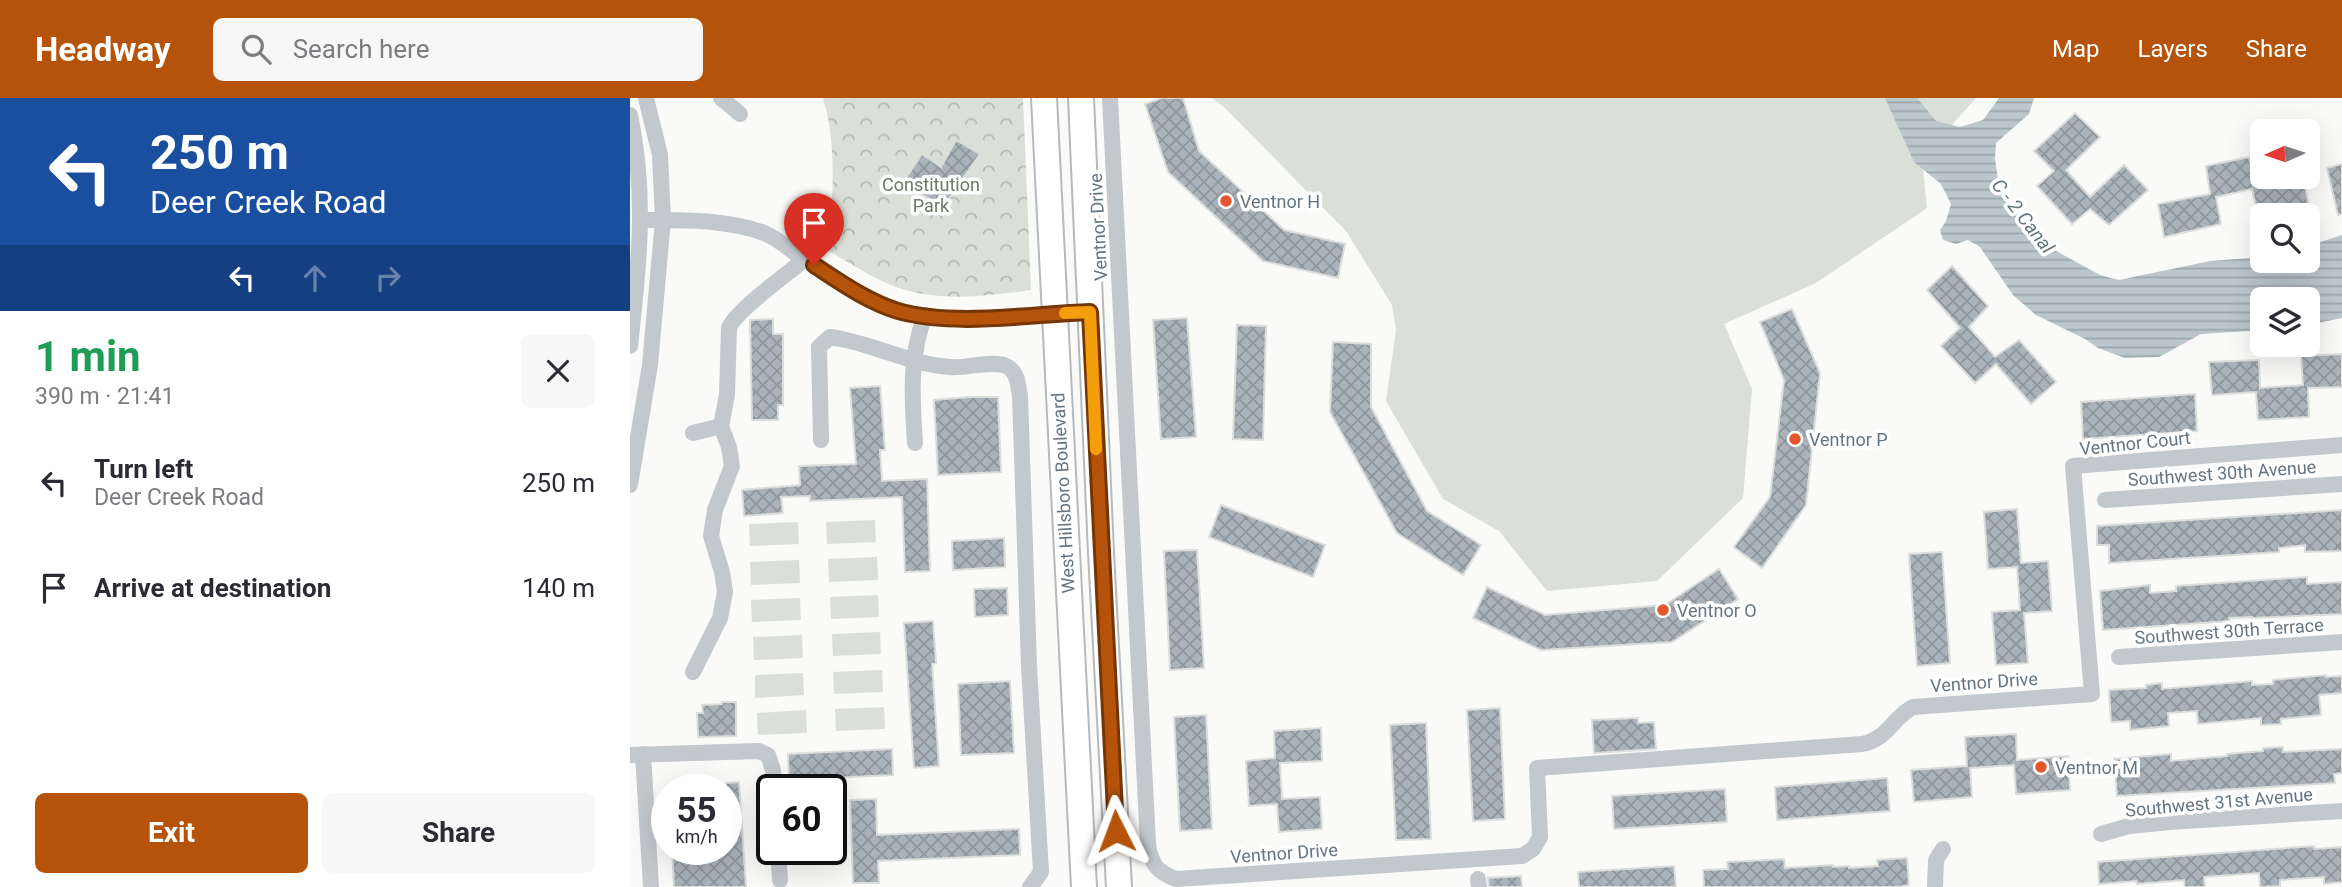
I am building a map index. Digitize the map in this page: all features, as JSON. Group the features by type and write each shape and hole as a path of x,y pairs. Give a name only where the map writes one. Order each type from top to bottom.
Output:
{"main road":[{"name":"West Hillsboro Boulevard","path":"1044,98 1084,887"},
{"name":"West Hillsboro Boulevard","path":"1081,98 1119,887"}],"street":[{"path":"630,485 650,365 663,220 660,155 646,98"},
{"path":"720,98 740,114"},
{"name":"Ventnor Drive","path":"1110,98 1147,834 1151,861 1159,871 1182,879 1522,856 1533,849 1540,837 1537,768 1862,744 1877,741 1905,711 1913,707 2092,694"},
{"path":"630,116 637,148 642,220 630,346"},
{"path":"642,220 727,224 765,233 851,289 897,311 976,318 1090,312"},
{"path":"693,672 720,618 725,592 711,536 715,509 732,466 729,447 721,426 727,395 727,336 730,324 747,306 805,259"},
{"path":"915,443 913,360 917,336 925,315"},
{"path":"821,440 819,347 830,337 913,360 950,367 1001,365 1010,368 1015,374 1020,396 1029,666 1041,872 1030,887"},
{"path":"693,433 721,426"},
{"name":"Ventnor Court","path":"2092,694 2073,466 2342,445"},
{"name":"Southwest 30th Avenue","path":"2105,500 2342,484"},
{"name":"Southwest 30th Terrace","path":"2119,657 2342,642"},
{"path":"651,887 636,755 760,751 768,755 773,774"},
{"path":"1078,780 1094,887"},
{"name":"Southwest 31st Avenue","path":"2101,834 2129,826 2170,822 2342,811"},
{"path":"1934,887 1936,860 1943,849"},
{"path":"779,865 780,880"}],"green space":[{"name":"Constitution Park","path":"823,98 1023,98 1031,290 958,297 921,294 886,283 829,251 832,155"},
{"path":"1212,98 1976,98 1922,158 1927,208 1816,283 1724,324 1752,389 1743,498 1657,581 1547,591 1499,531 1443,499 1386,401 1396,330 1392,305 1346,231"},
{"path":"875,520 876,542 827,544 826,522"},
{"path":"798,522 799,544 750,546 749,524"},
{"path":"877,557 878,580 829,582 828,559"},
{"path":"799,560 800,583 751,585 750,562"},
{"path":"878,595 879,617 831,619 830,597"},
{"path":"800,598 801,620 752,622 751,600"},
{"path":"880,632 881,654 833,656 832,634"},
{"path":"802,635 803,658 754,660 753,637"},
{"path":"882,670 883,692 834,694 833,672"},
{"path":"803,673 804,695 755,698 755,675"},
{"path":"884,707 885,729 836,731 835,709"},
{"path":"806,710 807,733 758,735 757,713"}],"shaded area":[{"path":"1885,98 1917,98 1936,121 1960,127 1983,120 1999,98 2034,98 2029,114 1996,143 1995,159 1998,179 2022,224 2047,246 2100,275 2119,280 2210,261 2250,258 2250,273 2320,273 2320,242 2342,235 2342,318 2320,323 2320,287 2250,287 2250,331 2201,334 2159,357 2125,358 2098,348 2036,315 2013,295 1980,247 1968,240 1956,244 1943,240 1940,230 1951,204 1941,184 1914,162"}],"building":[{"name":"Ventnor H","path":"1162,98 1183,98 1199,151 1284,230 1345,244 1338,278 1263,261 1168,172 1145,104"},
{"path":"2075,113 2100,137 2066,170 2090,197 2124,165 2148,190 2109,225 2090,209 2072,224 2037,186 2054,171 2034,151"},
{"path":"956,140 980,154 943,207 910,187 913,182 906,178 922,154 941,167"},
{"path":"2249,157 2252,189 2216,197 2221,224 2164,237 2158,204 2210,194 2206,166"},
{"path":"2342,164 2342,214 2338,215 2327,168"},
{"path":"2252,189 2305,189 2308,203 2255,203"},
{"path":"1952,266 1988,306 1969,327 1995,357 2019,340 2056,382 2031,404 1996,364 1975,383 1941,346 1960,328 1927,290"},
{"name":"Ventnor P","path":"1792,309 1820,373 1806,505 1762,568 1734,547 1770,497 1784,380 1760,322"},
{"path":"1187,318 1196,437 1161,439 1153,320"},
{"path":"773,319 773,334 783,334 783,405 778,405 778,420 752,420 750,320"},
{"path":"1237,325 1266,326 1263,440 1233,439"},
{"path":"1333,342 1371,344 1371,407 1427,511 1481,545 1463,575 1397,533 1330,412"},
{"path":"2342,354 2342,387 2308,388 2309,417 2258,420 2256,392 2212,395 2209,362 2259,360 2260,388 2303,385 2301,357"},
{"path":"880,386 885,450 880,450 882,481 927,479 930,571 905,572 902,497 810,501 810,496 781,497 783,513 744,516 742,490 800,485 799,466 856,464 850,388"},
{"path":"2195,394 2197,431 2083,439 2081,402"},
{"path":"998,397 1001,472 938,475 934,400"},
{"path":"1221,505 1325,545 1313,577 1209,537"},
{"path":"2017,509 2021,563 2048,561 2052,611 2024,613 2028,663 1996,665 1992,612 2020,610 2017,567 1988,569 1984,512"},
{"path":"2342,510 2342,551 2305,552 2305,545 2279,548 2279,552 2109,563 2109,545 2097,545 2097,526"},
{"path":"1004,538 1005,567 953,570 952,541"},
{"path":"1197,550 1204,668 1170,670 1164,551"},
{"path":"1942,552 1950,663 1917,666 1909,554"},
{"name":"Ventnor O","path":"1719,569 1738,599 1672,642 1541,650 1473,618 1487,587 1545,615 1665,605"},
{"path":"2307,577 2307,584 2342,582 2342,614 2229,618 2230,621 2103,630 2100,591 2150,585 2150,593 2176,591 2176,586"},
{"path":"1007,588 1008,615 975,617 974,589"},
{"path":"933,621 936,663 932,664 939,766 914,768 904,623"},
{"path":"2342,676 2342,693 2319,695 2321,715 2281,719 2281,724 2261,725 2261,718 2198,724 2197,711 2168,713 2169,726 2130,730 2130,721 2111,722 2109,690 2146,688 2146,685 2162,683 2162,689 2252,681 2252,685 2273,684 2273,680"},
{"path":"1010,681 1014,753 961,755 958,684"},
{"path":"736,702 736,736 698,737 697,713 703,713 702,705"},
{"path":"1500,708 1505,819 1473,821 1467,710"},
{"path":"1206,715 1212,829 1180,831 1174,717"},
{"path":"1638,718 1638,723 1654,722 1656,749 1594,753 1592,720"},
{"path":"1426,723 1431,839 1396,840 1390,725"},
{"path":"1321,728 1322,761 1280,763 1282,799 1320,797 1322,829 1279,832 1277,804 1249,806 1246,761 1275,758 1274,731"},
{"name":"Ventnor M","path":"2016,734 2017,760 2068,756 2070,790 2016,794 2014,765 1970,768 1972,797 1914,802 1911,770 1967,766 1965,737"},
{"path":"2283,747 2283,752 2342,749 2342,773 2334,774 2335,783 2117,796 2114,759 2171,754 2171,761"},
{"path":"892,749 893,775 847,777 847,774 789,774 788,754"},
{"path":"1887,778 1890,811 1777,820 1775,787"},
{"path":"1725,789 1727,822 1614,829 1612,796"},
{"path":"876,799 877,835 1019,829 1020,855 878,861 879,883 853,883 850,800"},
{"path":"742,827 746,887 674,887 673,865 742,865"},
{"path":"2314,846 2314,849 2342,847 2342,882 2324,884 2324,877 2280,880 2280,886 2260,887 2259,873 2204,877 2205,887 2185,887 2184,880 2099,884 2098,862"},
{"path":"1907,858 1909,885 1898,887 1704,887 1703,870 1728,869 1727,862 1784,859 1785,868 1833,865 1849,868 1878,866 1877,860"},
{"path":"1674,866 1676,887 1579,887 1578,872"},
{"path":"1521,876 1522,887 1489,887 1488,878"}],"slow traffic":[{"path":"1065,313 1090,312 1096,449"}],"place":[{"name":"Ventnor H","path":"1226,201"},
{"name":"Ventnor P","path":"1795,439"},
{"name":"Ventnor O","path":"1663,610"},
{"name":"Ventnor M","path":"2041,767"}],"route":[{"path":"814,265 851,289 897,311 976,318 1090,312 1116,831"}],"water label":[{"name":"C - 2 Canal","path":"2023,216"}]}
